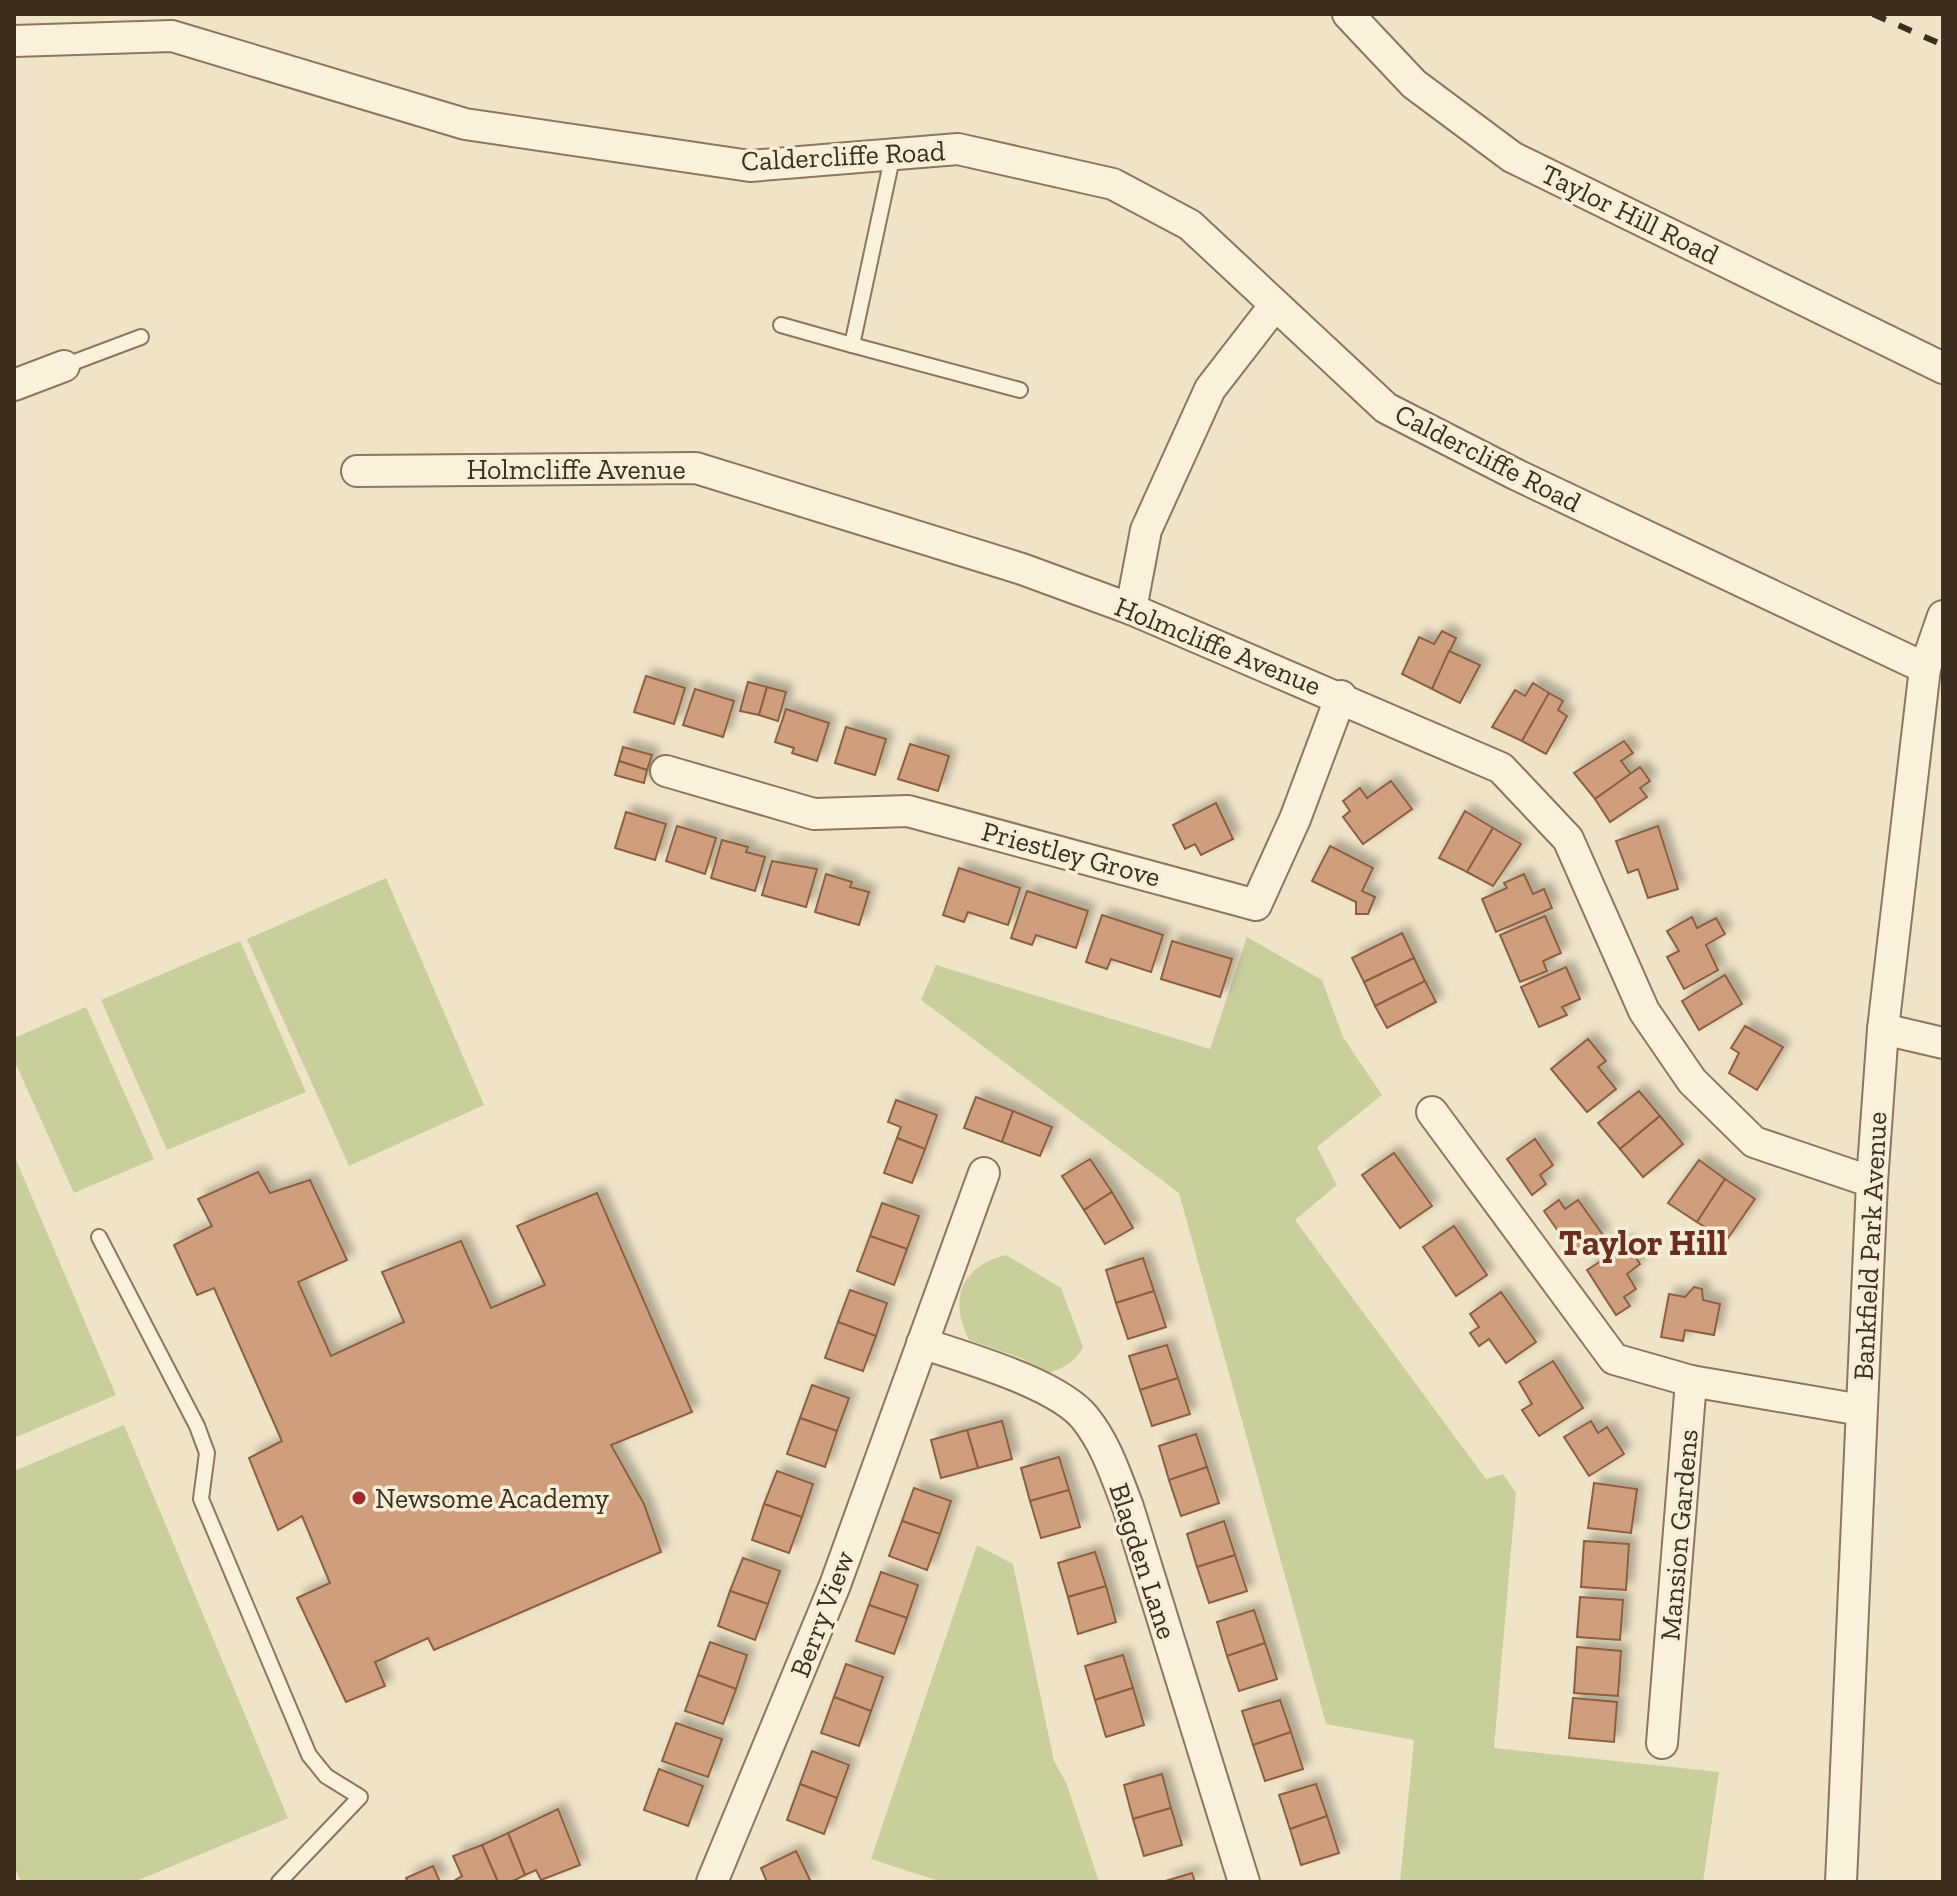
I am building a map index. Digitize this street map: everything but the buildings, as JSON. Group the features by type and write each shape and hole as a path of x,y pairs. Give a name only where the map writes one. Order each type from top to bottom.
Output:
{"street":[{"name":"Taylor Hill Road","path":"1348,14 1414,84 1512,157 1943,368"},
{"name":"Caldercliffe Road","path":"14,41 172,25 465,124 750,166 958,149 1113,184 1190,225 1386,408 1517,475 1925,668"},
{"path":"1131,609 1146,530 1210,389 1275,305"},
{"path":"14,385 64,366"},
{"name":"Holmcliffe Avenue","path":"357,471 696,468 1022,569 1131,609 1341,696 1501,768 1568,839 1644,1011 1692,1081 1754,1142 1872,1182"},
{"name":"Bankfield Park Avenue","path":"1841,1882 1872,1182 1883,1029 1925,668 1943,616"},
{"name":"Priestley Grove","path":"666,771 814,814 908,811 1256,905 1295,819 1341,696"},
{"path":"1883,1029 1943,1043"},
{"path":"1432,1112 1603,1348 1628,1366 1691,1381 1861,1410"},
{"name":"Berry View","path":"712,1882 835,1585 984,1173"},
{"name":"Blagden Lane","path":"922,1343 1059,1396 1084,1416 1105,1447 1128,1507 1244,1882"},
{"name":"Mansion Gardens","path":"1662,1743 1680,1690 1691,1381"}],"lane":[{"path":"852,345 893,154"},
{"path":"781,325 1020,390"},
{"path":"64,366 141,337"},
{"path":"99,1237 197,1426 207,1453 201,1499 309,1755 326,1776 360,1797 279,1882"}],"green space":[{"path":"386,878 484,1105 349,1166 247,939"},
{"path":"1247,937 1322,980 1343,1037 1382,1095 1317,1147 1337,1185 1295,1220 1486,1479 1503,1474 1516,1493 1494,1748 1719,1772 1703,1882 1400,1882 1414,1740 1326,1724 1179,1193 921,1000 936,965 1210,1049"},
{"path":"240,941 306,1092 167,1150 101,1000"},
{"path":"86,1007 154,1159 74,1193 14,1060 14,1038"},
{"path":"14,1155 116,1395 14,1438"},
{"path":"1006,1255 1061,1288 1083,1347 1073,1360 1058,1370 1047,1373 1021,1358 969,1340 960,1311 963,1287 978,1268"},
{"path":"124,1425 288,1818 134,1882 21,1882 14,1866 14,1471"},
{"path":"977,1545 1013,1564 1054,1761 1066,1782 1099,1882 942,1882 871,1859"}],"railway":[{"path":"1873,14 1943,45"}],"place":[{"name":"Newsome Academy","path":"359,1498"}],"district":[{"name":"Taylor Hill","path":"1643,1242"}]}
